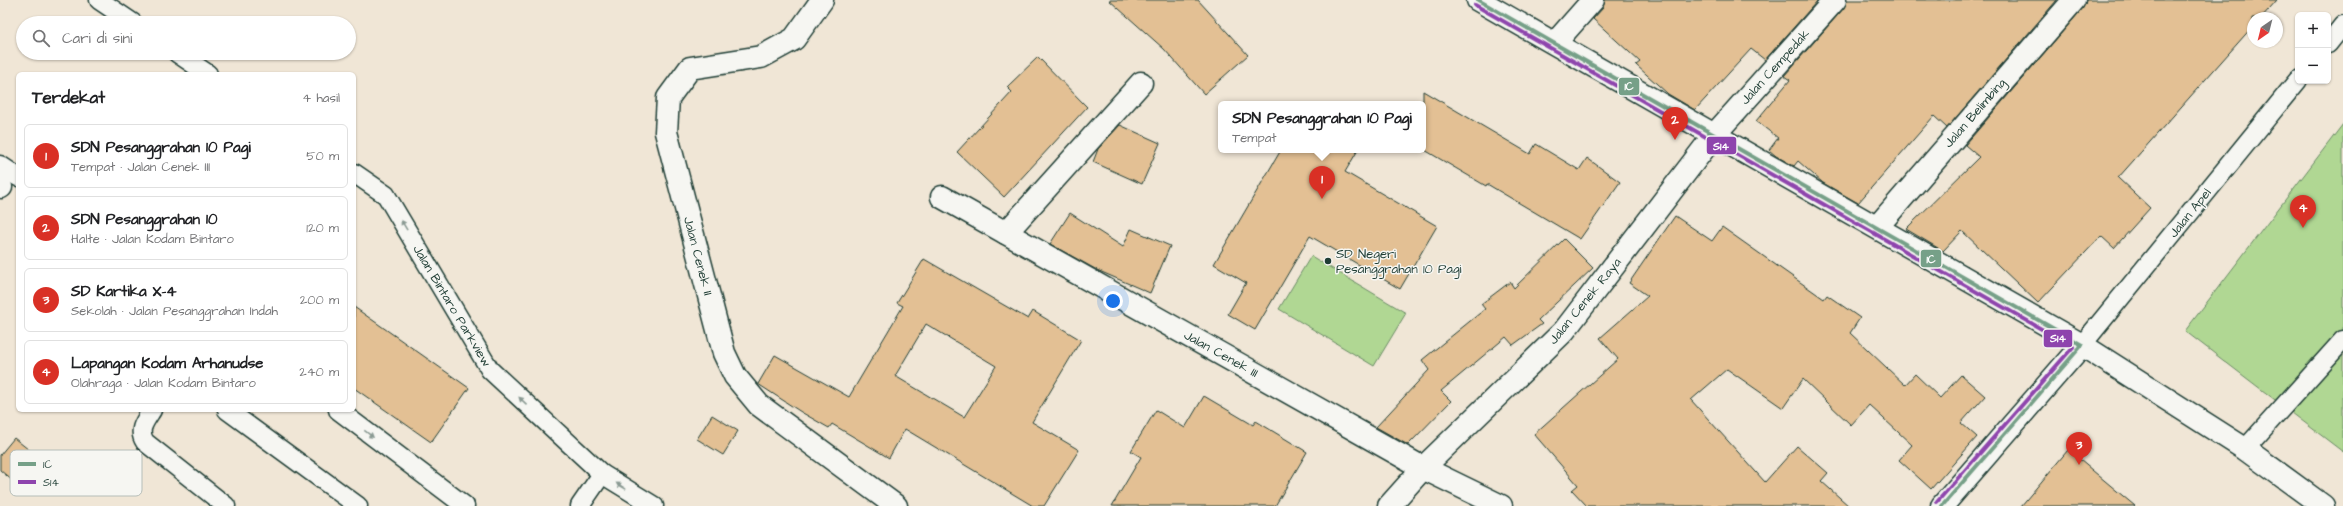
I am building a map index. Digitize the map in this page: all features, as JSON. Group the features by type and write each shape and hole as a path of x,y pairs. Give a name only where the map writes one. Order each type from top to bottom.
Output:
{"street":[{"name":"Jalan Cenek II","path":"822,0 810,20 794,39 761,57 690,68 668,98 666,132 724,353 734,376 760,404 896,506"},
{"path":"1478,0 2082,345 2245,449 2323,506"},
{"path":"1555,43 1593,0"},
{"name":"Jalan Cempedak","path":"1715,134 1835,0"},
{"name":"Jalan Belimbing","path":"1877,227 2074,0"},
{"path":"1006,233 1141,83"},
{"name":"Jalan Cenek Raya","path":"1389,506 1423,468 1564,331 1715,134"},
{"name":"Jalan Cenek III","path":"942,197 1423,468 1501,506"},
{"path":"1942,506 2082,345"}],"lane":[{"path":"99,0 122,16"},
{"path":"2331,40 2343,25"},
{"path":"187,60 205,72"},
{"name":"Jalan Apel","path":"2082,345 2295,84"},
{"path":"0,165 6,183"},
{"name":"Jalan Bintaro Parkview","path":"356,175 386,195 490,370 602,474 654,506"},
{"path":"2245,449 2343,340"},
{"path":"151,412 141,429 141,436 145,442 226,506"},
{"path":"230,412 358,506"},
{"path":"341,412 465,506"},
{"path":"580,506 602,474"}],"green space":[{"path":"2343,124 2343,452 2185,331"},
{"path":"1311,256 1406,313 1374,366 1279,309"}],"building":[{"path":"1109,0 1198,0 1248,55 1204,94 1164,49"},
{"path":"1605,0 1818,0 1765,60 1751,49 1695,110 1668,94 1636,65 1640,62 1593,19 1603,8"},
{"path":"1847,0 2057,0 1947,128 1934,116 1858,203 1823,183 1798,161 1794,166 1776,156 1769,150 1778,138 1756,121 1790,80 1784,76 1844,8"},
{"path":"2086,0 2277,0 2266,12 2247,12 2247,33 2118,178 2150,208 2114,248 2101,236 2038,303 1962,231 1943,251 1906,229 1979,157 1965,145 2083,8"},
{"path":"1038,57 1087,107 1004,197 957,152 1012,92 1007,87"},
{"path":"1423,91 1530,154 1536,144 1579,170 1587,158 1620,182 1580,239 1487,184 1486,186 1426,151 1426,101 1423,101"},
{"path":"1120,125 1160,143 1142,184 1093,162 1098,149"},
{"path":"1279,153 1356,153 1345,172 1437,226 1400,289 1310,236 1255,330 1228,314 1246,283 1214,264"},
{"path":"1070,213 1123,247 1131,229 1170,246 1150,293 1097,270 1050,244"},
{"path":"1675,216 1712,241 1722,227 1824,299 1827,295 1860,318 1850,333 1905,385 1915,374 1940,398 1961,375 1985,396 1961,423 1977,437 1931,489 1899,460 1912,445 1869,405 1851,425 1803,379 1783,408 1727,369 1691,400 1765,482 1797,446 1828,473 1821,481 1849,506 1587,506 1572,490 1578,485 1534,434 1618,359 1600,338 1648,296 1629,283"},
{"path":"1564,239 1593,268 1538,320 1542,324 1513,345 1506,337 1441,391 1451,401 1408,445 1376,427 1429,370 1422,360 1485,309 1481,304 1510,282 1514,288"},
{"path":"924,259 1028,319 1033,311 1081,340 1032,422 1079,450 1044,506 1033,506 905,429 889,458 832,424 829,428 758,384 775,355 849,397 903,306 897,303","holes":["926,324 996,366 964,417 895,376"]},
{"path":"356,308 469,388 431,442 356,389"},
{"path":"1204,396 1253,425 1256,421 1307,452 1275,506 1112,506 1141,457 1131,451 1156,410 1185,428"},
{"path":"712,415 738,431 723,455 697,439"},
{"path":"14,438 29,450 10,450 10,479 0,470 0,455"},
{"path":"2068,450 2135,506 2021,506"}],"transit line":[{"name":"1C","path":"1478,0 2082,345"},
{"name":"S14","path":"1475,5 2073,347 1937,502"},
{"name":"1C","path":"1942,506 2082,345"}],"place":[{"name":"SDN Pesanggrahan 10","path":"1675,140"},
{"name":"SDN Pesanggrahan 10 Pagi","path":"1322,199"},
{"name":"Lapangan Kodam Arhanudse","path":"2303,228"},
{"name":"SD Negeri Pesanggrahan 10 Pagi","path":"1328,261"},
{"name":"SD Kartika X-4","path":"2079,465"}]}
